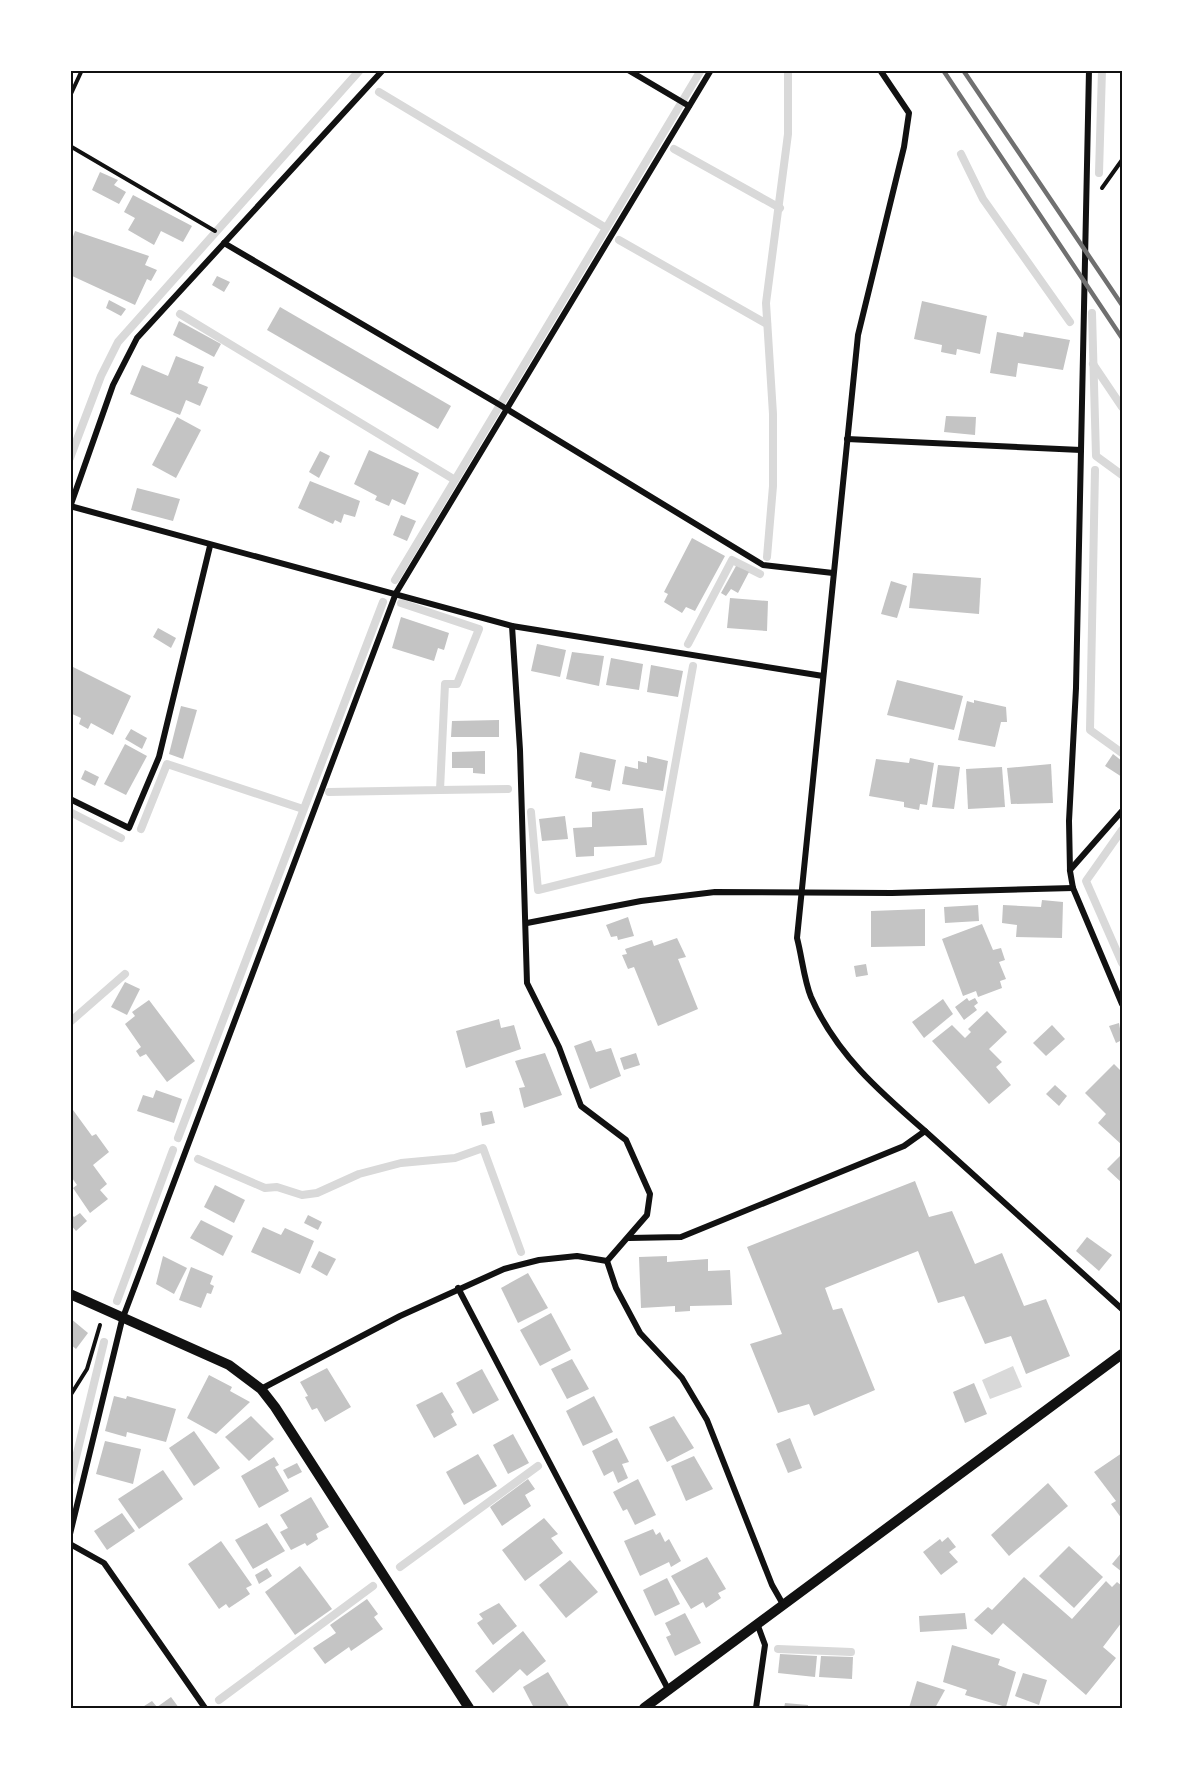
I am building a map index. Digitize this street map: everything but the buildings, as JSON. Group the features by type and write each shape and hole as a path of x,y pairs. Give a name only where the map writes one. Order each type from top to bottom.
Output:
{"street":[{"path":"383,70 137,338 113,385 71,507 512,626 823,675"},
{"path":"628,70 689,106"},
{"path":"70,1534 122,1320 396,593 711,70"},
{"path":"880,70 909,113 904,147 858,335 798,938 811,996 837,1044 868,1081 1122,1309"},
{"path":"1089,70 1077,688 1068,821 1073,888 1122,1004"},
{"path":"226,241 763,565 833,573"},
{"path":"847,439 1081,450"},
{"path":"70,798 129,828 159,757 210,546"},
{"path":"512,626 520,750 527,983 559,1047 581,1106 609,1124 626,1140 650,1194 647,1215 608,1260"},
{"path":"1070,871 1122,811"},
{"path":"526,923 641,901 715,892 892,893 1073,888"},
{"path":"629,1238 681,1237 904,1146 925,1131"},
{"path":"261,1389 458,1288 504,1269 539,1260 577,1256 608,1260"},
{"path":"608,1260 616,1288 640,1333 682,1378 707,1420 772,1586 784,1607"},
{"path":"458,1288 668,1689"},
{"path":"70,1294 122,1320 229,1365 261,1389 354,1527 469,1708"},
{"path":"644,1708 784,1607 1122,1354"},
{"path":"70,1544 104,1563 205,1708"},
{"path":"756,1708 765,1645 758,1626"}],"path":[{"path":"70,96 82,70"},
{"path":"70,146 226,241"},
{"path":"1085,187 1102,188 1122,160"},
{"path":"70,1396 87,1369 103,1310"}],"shaded area":[{"path":"1013,1366 1022,1387 990,1399 982,1380"}],"waterway":[{"path":"70,458 101,376 118,342 360,70"},
{"path":"395,580 701,70"},
{"path":"767,557 773,486 773,414 766,303 788,134 788,70"},
{"path":"1099,173 1102,70"},
{"path":"379,92 606,228"},
{"path":"674,149 780,208"},
{"path":"961,154 983,199 1070,322"},
{"path":"619,240 767,324"},
{"path":"1092,313 1096,456 1122,475"},
{"path":"180,314 455,480"},
{"path":"1093,364 1122,407"},
{"path":"1095,470 1090,730 1122,753"},
{"path":"688,644 732,560 760,574"},
{"path":"178,1138 383,602"},
{"path":"329,792 440,790 445,684 457,684 479,629 401,603"},
{"path":"531,812 538,890 658,860 693,666"},
{"path":"141,829 167,764 303,809"},
{"path":"440,790 508,789"},
{"path":"70,812 121,838"},
{"path":"1122,830 1086,881 1122,963"},
{"path":"70,1022 125,974"},
{"path":"198,1159 265,1188 277,1187 302,1195 317,1193 359,1174 401,1163 455,1158 483,1148 521,1252"},
{"path":"117,1301 173,1150"},
{"path":"70,1482 104,1342"},
{"path":"400,1567 538,1466"},
{"path":"219,1700 373,1586"},
{"path":"778,1649 851,1652"}],"railway":[{"path":"943,70 1122,338"},
{"path":"963,70 1122,305"}]}
